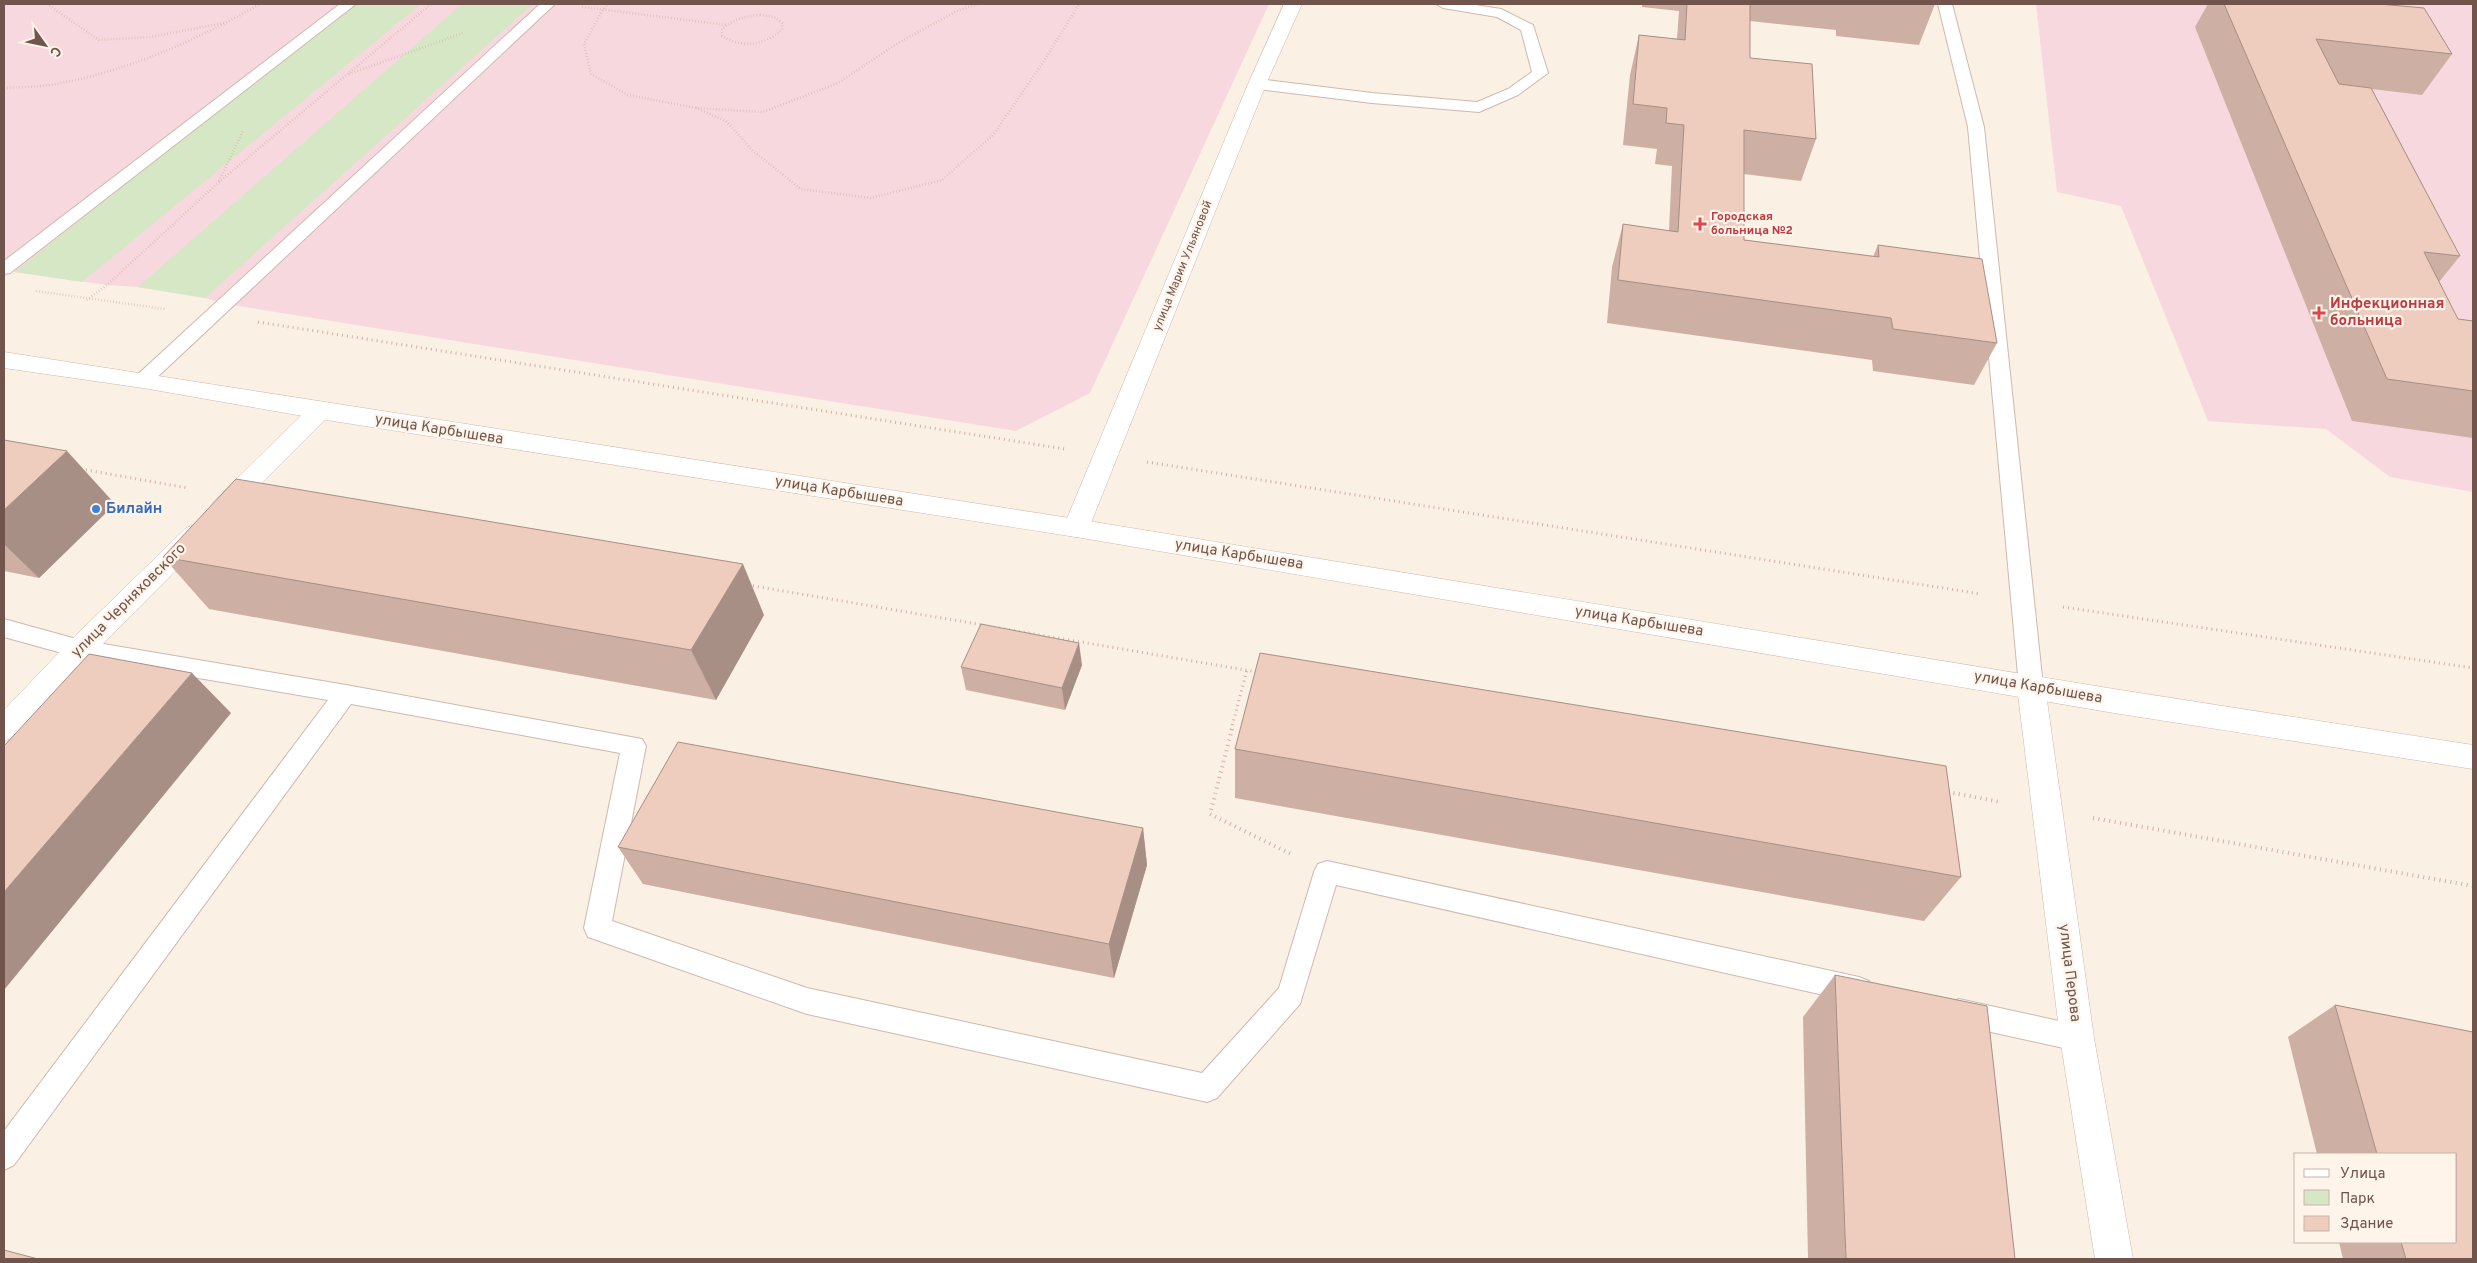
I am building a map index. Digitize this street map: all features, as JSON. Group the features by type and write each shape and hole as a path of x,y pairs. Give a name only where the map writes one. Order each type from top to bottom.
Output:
{"main road":[{"name":"улица Марии Ульяновой","path":"1076,528 1257,84 1293,4"},
{"name":"улица Карбышева","path":"4,360 143,380 320,411 1076,528 2473,757"},
{"name":"улица Черняховского","path":"4,729 80,649 320,411"},
{"name":"улица Перова","path":"2031,686 2077,1038 2114,1259"}],"lane":[{"path":"4,269 348,4"},
{"path":"143,380 548,4"},
{"path":"1257,84 1372,98 1479,107 1512,92 1540,73 1528,28 1501,13 1442,4"},
{"path":"1945,4 1976,127 2031,686"},
{"path":"4,628 80,649 346,694 634,746 597,928 807,1001 1207,1088 1290,995 1327,872 1884,995"},
{"path":"4,1155 346,694"},
{"path":"1932,1006 2077,1038"}],"path":[{"path":"47,4 99,40 150,37 230,22"},
{"path":"4,88 49,85 141,61 230,22 260,4"},
{"path":"87,300 219,182 431,4"},
{"path":"609,4 602,10 584,44 591,74 628,95 696,108 763,112 838,83 898,43 959,10 979,4"},
{"path":"696,108 726,121 753,151 801,189 871,198 942,180 993,135 1044,61 1079,4"},
{"path":"578,6 726,25 744,16 760,15 774,17 782,23 782,30 774,38 760,43 744,45 730,42 722,36 722,29 726,25"},
{"path":"347,74 469,31"},
{"path":"32,290 87,300 214,315 2023,601 2473,668"},
{"path":"80,468 234,496"},
{"path":"746,584 1267,673"},
{"path":"1248,670 1210,814 1327,872"},
{"path":"1941,791 2473,886"}],"shaded area":[{"path":"4,4 1269,4 1090,393 1016,431 226,304 205,298 138,287 107,285 15,272 4,267"},
{"name":"Инфекционная больница","path":"2036,4 2473,4 2473,492 2390,477 2326,429 2208,421 2121,206 2057,192"}],"green space":[{"path":"352,4 421,4 82,282 15,272"},
{"path":"462,4 533,4 205,298 138,287"}],"building":[{"path":"1687,4 1750,4 1750,58 1812,64 1816,139 1744,130 1744,240 1879,257 1878,245 1982,259 1997,343 1893,329 1891,318 1618,280 1623,224 1678,232 1684,125 1666,123 1667,108 1633,104 1639,35 1685,40"},
{"path":"2224,4 2379,4 2424,8 2452,54 2316,39 2339,84 2371,88 2460,256 2424,252 2458,319 2473,321 2473,391 2387,379"},
{"path":"4,440 67,451 4,510"},
{"path":"236,479 743,564 691,650 163,557"},
{"path":"981,624 1079,643 1062,688 961,667"},
{"path":"1260,653 1946,766 1961,877 1235,749"},
{"path":"89,654 192,673 4,892 4,746"},
{"path":"678,742 1143,828 1109,944 618,847"},
{"path":"1835,975 1987,1006 2015,1259 1846,1259"},
{"path":"2335,1005 2473,1032 2473,1259 2406,1259 2401,1243 2457,1243 2457,1153 2377,1153"},
{"path":"4,1250 38,1259 4,1259"}],"place":[{"name":"Городская больница №2","path":"1700,224"},
{"name":"Инфекционная больница","path":"2319,313"},
{"name":"Билайн","path":"96,509"}]}
